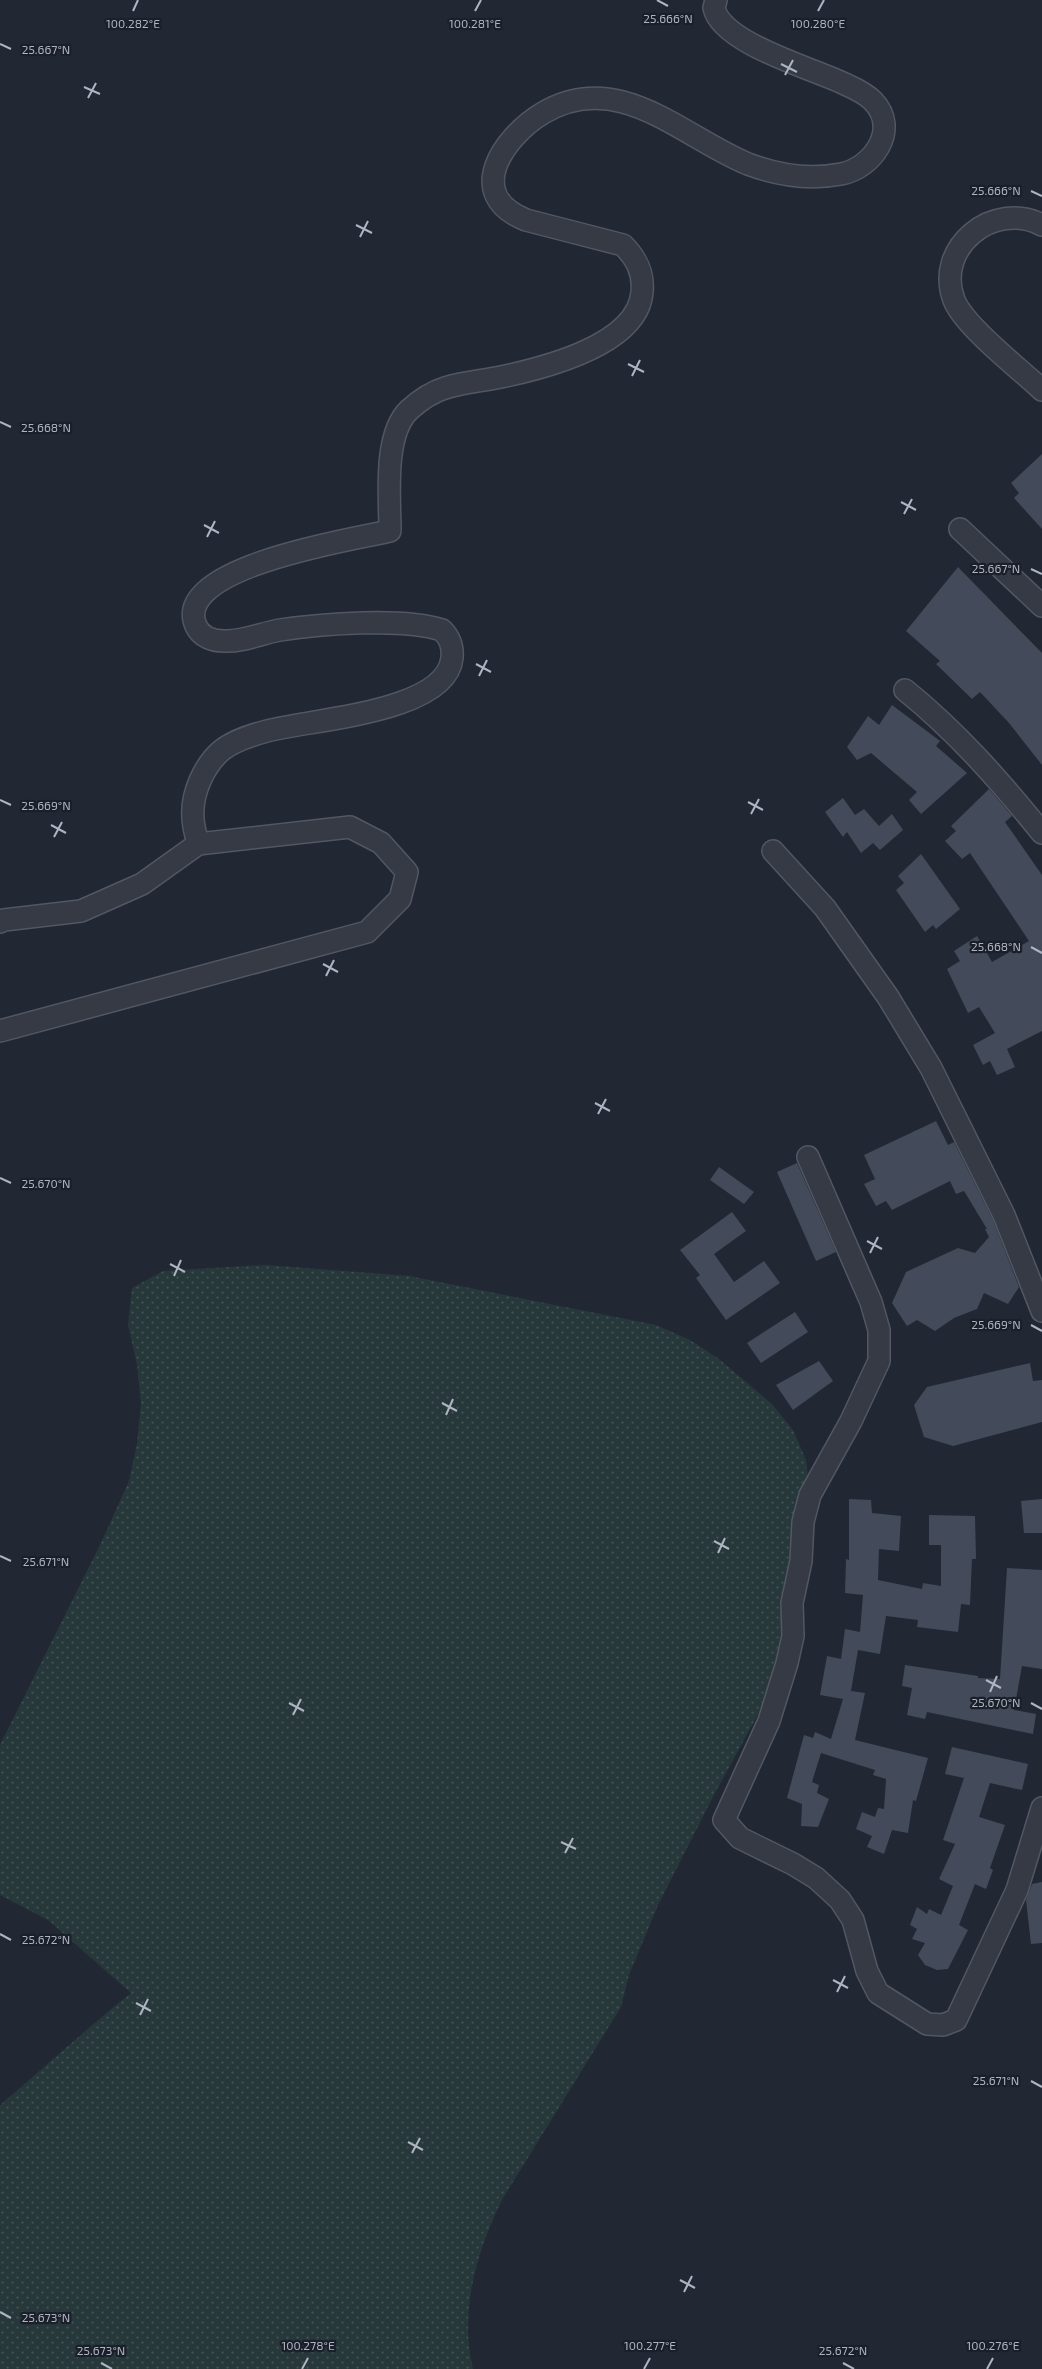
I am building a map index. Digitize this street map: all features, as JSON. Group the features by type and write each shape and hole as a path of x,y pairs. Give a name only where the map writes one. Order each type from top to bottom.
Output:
{"street":[{"path":"198,844 193,819 195,797 207,767 222,750 241,740 268,731 382,708 410,700 427,692 442,680 450,668 452,654 450,640 442,630 408,625 318,626 278,631 234,640 213,640 201,633 194,621 196,606 204,591 224,577 263,562 318,546 390,531 392,447 400,425 409,410 426,397 445,388 524,371 591,348 610,338 624,327 636,312 642,298 643,284 640,269 632,254 623,245 526,220 512,214 501,204 495,191 493,177 498,157 512,138 542,114 558,105 587,98 610,98 649,110 726,153 749,164 778,173 818,177 840,175 859,168 876,154 883,137 884,127 882,118 873,102 848,85 738,37 720,23 714,8 716,0"},
{"path":"1042,225 1033,220 1014,217 994,219 977,228 963,242 954,259 951,280 954,299 964,317 1042,390"},
{"path":"960,529 1042,606"},
{"path":"906,690 940,718 1002,782 1042,832"},
{"path":"0,922 81,912 142,884 198,844 350,827 381,843 407,872 400,899 367,932 0,1031"},
{"path":"773,851 825,908 888,997 931,1068 1004,1215 1042,1311"},
{"path":"808,1157 871,1302 879,1330 879,1361 851,1421 810,1495 803,1522 800,1561 792,1602 793,1636 787,1664 769,1721 724,1820 740,1838 794,1864 830,1890 848,1909 853,1920 867,1971 878,1993 927,2024 943,2025 956,2020 1017,1890 1042,1808"}],"shaded area":[{"path":"266,1265 409,1276 656,1325 690,1340 719,1359 772,1404 793,1430 806,1460 810,1495 801,1596 776,1662 768,1696 715,1793 658,1905 629,1975 621,2007 503,2198 485,2238 478,2259 469,2303 469,2347 473,2369 0,2369 0,2105 131,1993 48,1920 0,1895 0,1745 101,1543 129,1481 137,1444 141,1404 137,1364 128,1325 132,1288 163,1271"}],"building":[{"path":"1042,454 1042,529 1014,498 1019,493 1011,483"},
{"path":"958,567 1042,653 1042,765 1009,723 980,692 972,699 936,664 940,661 906,631"},
{"path":"892,705 940,741 936,746 967,773 921,814 909,800 917,792 871,753 857,760 847,747 868,716 879,725"},
{"path":"989,789 1012,816 1005,822 1042,875 1042,1031 1007,1049 1015,1067 997,1075 990,1061 983,1065 973,1045 995,1033 979,1007 968,1013 947,969 960,961 954,951 977,936 992,962 1029,941 970,853 962,859 945,841 956,831 951,826"},
{"path":"843,798 855,815 864,809 879,826 892,814 903,830 880,850 873,843 861,853 847,832 843,837 825,812"},
{"path":"921,854 960,909 936,929 933,925 925,932 896,890 904,883 898,876"},
{"path":"936,1121 948,1145 954,1142 993,1220 1019,1287 1008,1304 984,1293 977,1309 954,1318 935,1331 917,1320 907,1326 892,1303 906,1272 958,1248 975,1253 989,1237 985,1229 987,1229 964,1191 956,1194 950,1181 892,1210 886,1201 876,1206 864,1184 875,1179 864,1155"},
{"path":"797,1163 836,1252 816,1261 777,1172"},
{"path":"719,1167 754,1192 744,1204 710,1180"},
{"path":"732,1212 746,1231 714,1254 734,1282 764,1261 780,1283 726,1320 696,1278 700,1275 680,1250"},
{"path":"795,1312 808,1332 761,1363 747,1343"},
{"path":"819,1361 833,1381 793,1410 776,1385"},
{"path":"1030,1363 1033,1381 1042,1380 1042,1422 953,1446 924,1437 914,1405 927,1387"},
{"path":"849,1499 871,1500 872,1513 901,1516 899,1551 879,1549 878,1580 922,1589 923,1583 941,1586 941,1545 929,1545 929,1515 975,1516 976,1559 972,1559 970,1605 961,1604 958,1632 917,1627 918,1620 886,1616 880,1654 858,1650 851,1691 865,1693 855,1740 928,1758 916,1801 913,1800 908,1833 892,1830 884,1854 867,1847 872,1836 856,1829 862,1812 875,1817 878,1808 884,1809 886,1779 873,1775 875,1770 821,1753 812,1782 819,1785 817,1793 829,1799 818,1827 801,1826 802,1804 787,1798 804,1735 813,1738 815,1732 831,1739 843,1699 820,1695 827,1656 841,1659 845,1629 860,1632 863,1595 845,1593 846,1559 849,1560"},
{"path":"1042,1499 1042,1533 1024,1533 1021,1501"},
{"path":"1007,1568 1042,1570 1042,1669 1022,1666 1014,1710 1036,1714 1033,1734 927,1712 925,1719 907,1715 912,1688 902,1686 905,1665 978,1676 978,1678 1000,1679"},
{"path":"952,1747 1028,1764 1022,1790 990,1783 979,1817 1005,1825 990,1868 993,1870 986,1889 975,1884 959,1925 968,1930 948,1969 937,1970 925,1965 918,1955 925,1943 912,1939 917,1929 910,1925 917,1907 927,1914 929,1909 941,1915 953,1886 939,1879 955,1844 943,1840 964,1778 945,1774"},
{"path":"1042,1882 1042,1943 1031,1944 1026,1900 1032,1884"}]}
